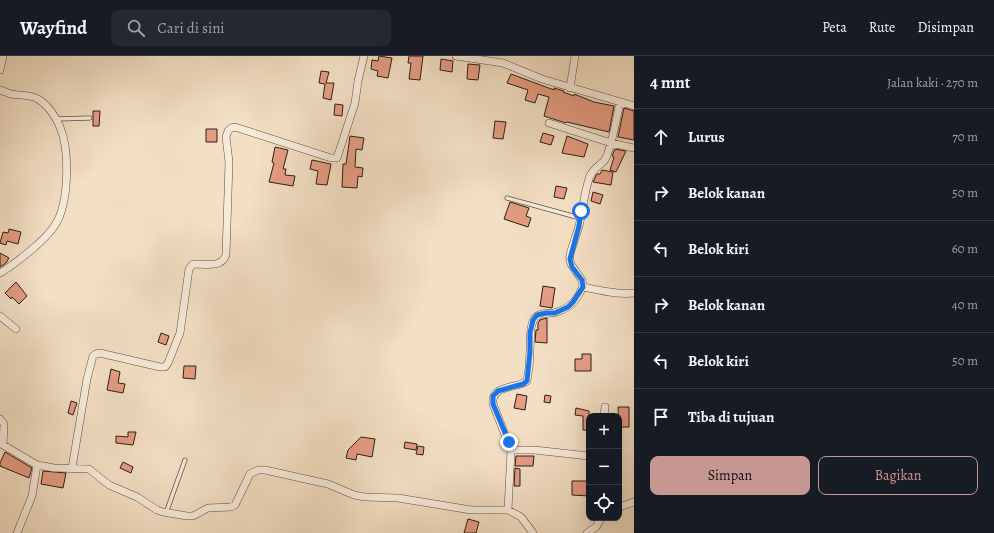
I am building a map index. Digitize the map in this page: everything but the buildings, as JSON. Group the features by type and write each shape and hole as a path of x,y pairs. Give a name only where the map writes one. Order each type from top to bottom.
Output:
{"street":[{"path":"0,70 3,56"},
{"path":"72,468 87,379 93,356 100,353 165,367 180,333 189,270 193,264 219,264 225,260 229,162 226,137 228,131 235,126 331,158 337,158 356,103 358,81 364,56"},
{"path":"456,56 503,63 542,79 634,106"},
{"path":"570,88 574,56"},
{"path":"0,90 37,98 50,110 61,128 66,173 64,201 54,226 43,238 10,267 0,273"},
{"path":"508,510 511,450 493,404 493,396 498,391 523,384 527,381 530,333 533,320 537,315 555,313 568,307 583,287 582,280 572,267 570,259 591,175 595,168 605,159 611,143 620,102"},
{"path":"549,123 611,143 634,148"},
{"path":"583,287 608,292 627,294 634,293"},
{"path":"0,316 16,329"},
{"path":"604,413 605,407"},
{"path":"0,419 4,424 4,445 37,465 54,468 89,469 109,485 137,497 157,510 166,513 193,516 208,508 231,507 235,505 250,474 258,470 265,470 338,488 354,495 365,497 398,498 471,510 508,510 521,517 533,533"},
{"path":"511,450 534,450 586,456"},
{"path":"17,533 32,496 37,465"},
{"path":"622,506 634,502"},
{"path":"587,533 596,527 599,521"}],"lane":[{"path":"56,119 90,118"},
{"path":"506,198 580,218"},
{"path":"166,513 185,460"}],"route":[{"path":"509,442 493,404 493,396 498,391 523,384 527,381 530,333 533,320 537,315 555,313 568,307 583,287 582,280 570,263 570,256 579,226 581,211"}]}
